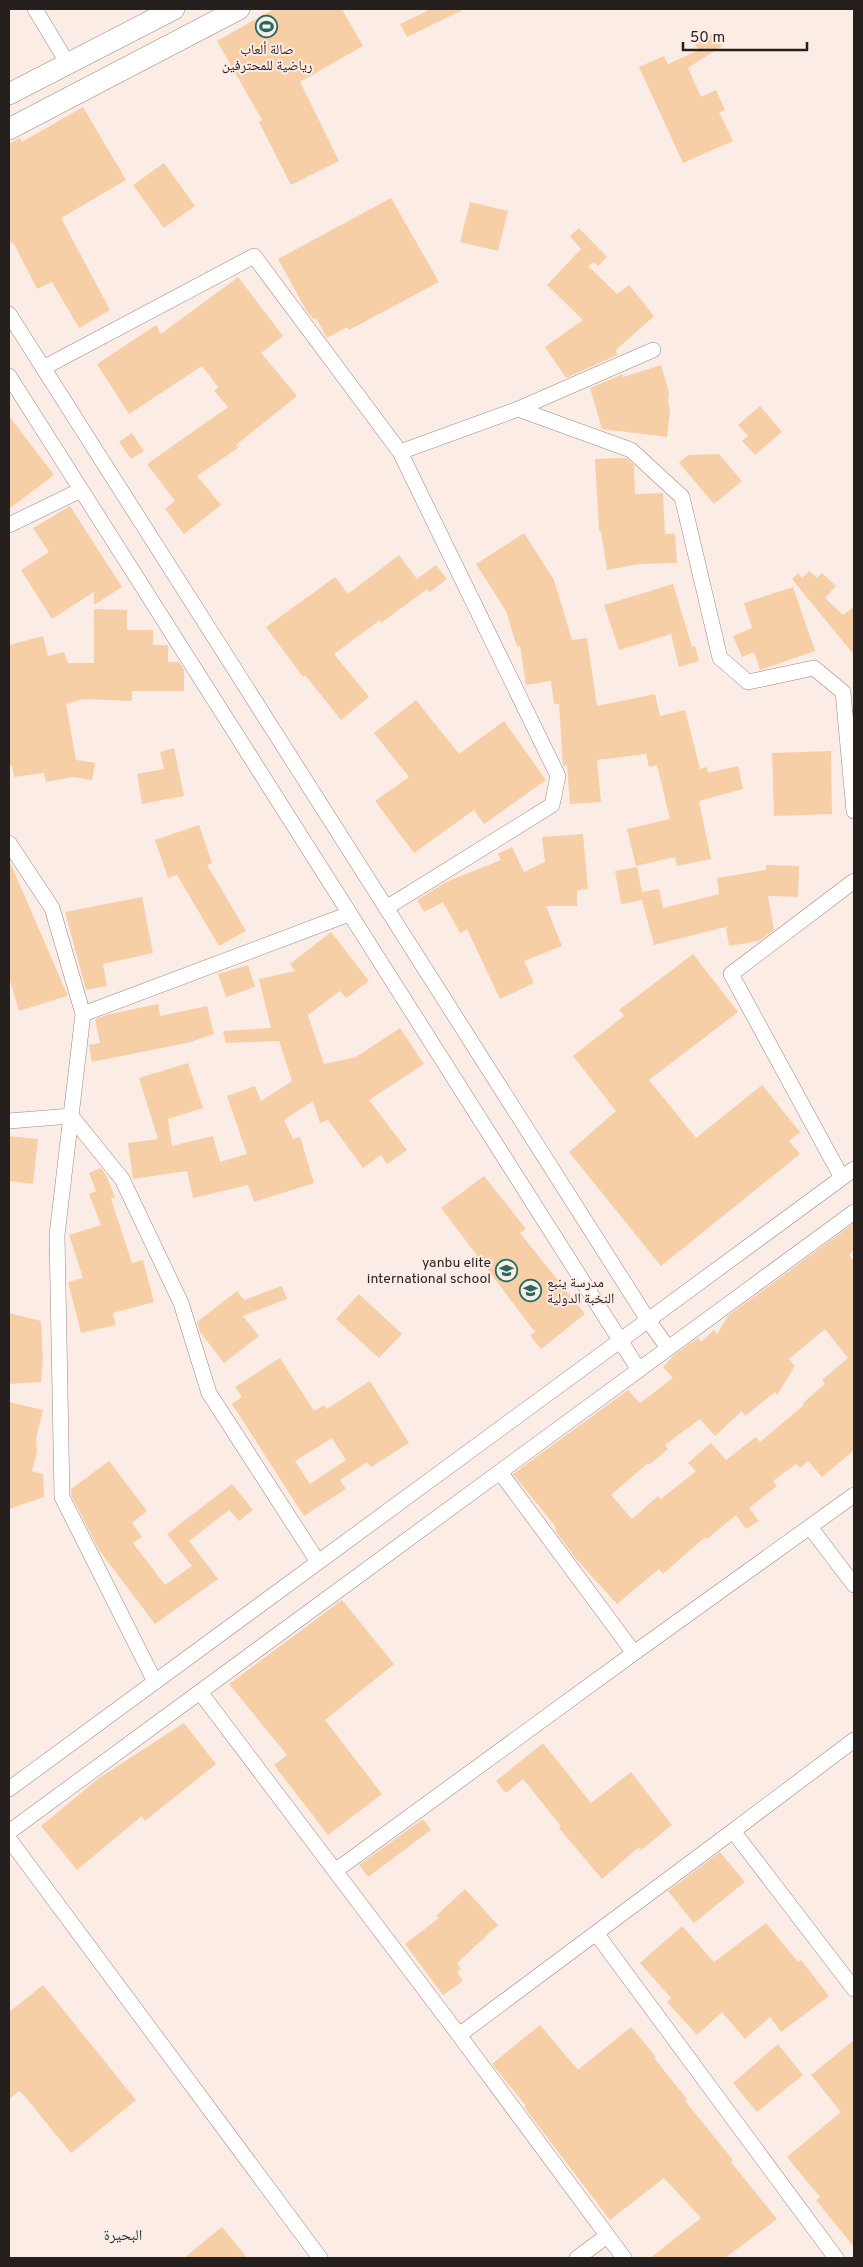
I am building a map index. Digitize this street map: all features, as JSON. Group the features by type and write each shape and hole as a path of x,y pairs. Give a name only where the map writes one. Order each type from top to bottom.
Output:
{"main road":[{"path":"9,94 174,9"},
{"path":"9,129 239,9"}],"street":[{"path":"35,9 68,64"},
{"path":"43,368 254,256 400,452 558,776 552,805 386,908"},
{"path":"9,314 648,1320 668,1348"},
{"path":"400,452 518,409 653,350"},
{"path":"9,376 639,1370"},
{"path":"518,409 632,450 682,497 720,658 748,682 814,668 843,692 854,811"},
{"path":"9,525 81,490"},
{"path":"9,843 52,908 83,1014 57,1235 62,1497 154,1682"},
{"path":"842,1178 731,974 854,881"},
{"path":"83,1014 349,914"},
{"path":"9,1121 71,1116"},
{"path":"71,1116 122,1179 181,1303 209,1393 318,1562"},
{"path":"9,1789 854,1168"},
{"path":"9,1832 854,1212"},
{"path":"500,1472 634,1653"},
{"path":"335,1872 634,1653 854,1496"},
{"path":"810,1527 854,1585"},
{"path":"200,1692 459,2035 624,2258"},
{"path":"459,2035 854,1740"},
{"path":"733,1831 854,1989"},
{"path":"9,1839 320,2258"},
{"path":"596,1933 836,2258"},
{"path":"577,2258 607,2236"}],"building":[{"path":"274,9 342,9 363,46 300,82 339,161 291,185 259,122 262,120 217,41"},
{"path":"431,9 465,9 407,37 400,24"},
{"path":"713,33 722,46 688,68 701,97 716,90 725,110 719,112 733,141 683,163 639,67 664,56 668,64 699,50 695,45"},
{"path":"83,107 126,180 61,218 110,310 79,328 52,282 37,289 13,242 9,244 9,144 20,138 22,142"},
{"path":"164,163 195,206 164,228 133,185"},
{"path":"391,198 439,282 349,330 347,327 327,338 316,318 313,319 306,310 278,259"},
{"path":"470,202 508,211 498,251 460,242"},
{"path":"579,228 607,257 598,266 594,262 588,266 617,294 629,285 654,316 616,350 617,355 566,378 545,347 583,320 547,285 581,249 570,236"},
{"path":"238,277 283,336 261,353 297,396 236,445 238,448 197,476 221,505 184,534 165,509 175,501 147,464 228,407 214,391 218,387 202,366 129,414 97,364 156,325 161,334"},
{"path":"661,365 669,393 668,402 670,410 667,437 602,429 590,388 623,374 623,377"},
{"path":"760,406 782,432 755,455 742,441 748,436 738,425"},
{"path":"9,416 54,475 9,509"},
{"path":"132,433 144,451 131,459 119,442"},
{"path":"719,454 742,481 714,504 679,463 688,455"},
{"path":"626,458 634,465 635,494 663,493 665,534 675,534 677,563 639,564 607,570 601,531 599,531 595,459"},
{"path":"70,506 122,587 94,605 94,592 52,619 21,570 49,552 33,528"},
{"path":"524,533 554,580 572,640 587,638 597,706 655,694 660,716 685,710 700,769 707,767 708,773 738,766 743,789 699,801 711,859 677,866 675,857 636,866 627,829 670,819 657,765 649,767 646,754 597,760 601,802 570,804 567,765 563,766 559,704 554,704 551,681 526,685 520,646 517,647 506,611 476,564"},
{"path":"399,555 417,579 436,565 447,579 430,592 427,589 381,623 380,620 334,654 369,697 341,720 305,675 303,677 266,627 335,577 348,594"},
{"path":"809,571 817,578 822,573 836,586 825,598 843,615 854,607 854,655 792,579 798,573 802,578"},
{"path":"673,584 692,647 695,646 699,661 679,667 671,634 619,650 604,605"},
{"path":"793,587 815,651 760,670 754,652 742,657 733,636 752,628 744,603"},
{"path":"94,609 127,610 127,630 153,630 153,645 168,645 168,662 179,662 184,670 184,691 132,691 132,701 84,699 66,704 76,760 95,763 92,780 73,777 46,782 44,773 14,777 12,765 9,765 9,645 43,636 48,656 64,652 68,663 94,663"},
{"path":"416,700 459,754 504,721 546,780 484,824 474,810 414,853 375,801 409,777 374,733"},
{"path":"174,748 184,796 142,804 137,774 164,769 160,752"},
{"path":"831,751 832,814 774,816 772,753"},
{"path":"199,825 212,863 207,865 246,931 219,946 177,875 168,878 155,840"},
{"path":"583,834 588,889 577,890 577,906 546,906 562,946 524,961 534,983 500,999 467,929 460,933 443,902 424,912 417,900 446,882 501,860 498,854 512,847 524,872 545,862 542,837"},
{"path":"9,860 67,994 67,996 19,1011 9,977"},
{"path":"766,865 799,866 798,897 768,896 774,930 759,941 729,946 726,928 729,926 654,945 642,900 621,904 615,871 637,867 642,892 659,889 663,908 719,894 717,878 766,870"},
{"path":"142,897 153,953 103,964 107,986 86,990 65,912"},
{"path":"331,932 369,981 346,998 340,991 308,1015 324,1064 356,1057 400,1028 424,1064 369,1100 407,1150 387,1164 381,1155 363,1168 328,1120 320,1123 313,1101 284,1120 293,1139 300,1137 314,1183 254,1202 248,1185 193,1198 187,1171 133,1179 128,1143 158,1139 139,1078 188,1063 203,1108 168,1119 172,1146 213,1136 220,1162 247,1154 227,1096 255,1086 261,1101 292,1081 279,1041 226,1043 223,1031 271,1028 259,979 295,971 290,964"},
{"path":"693,954 738,1012 649,1080 696,1138 762,1085 800,1132 789,1141 800,1154 661,1266 569,1152 616,1111 573,1056 624,1016 619,1010"},
{"path":"248,965 255,987 226,997 218,974"},
{"path":"158,1004 160,1016 207,1006 214,1034 191,1042 92,1062 89,1045 100,1043 95,1019"},
{"path":"9,1136 38,1139 33,1184 9,1181"},
{"path":"101,1168 115,1197 111,1199 132,1263 143,1260 154,1302 113,1313 116,1325 81,1333 68,1282 83,1278 69,1235 101,1225 89,1194 96,1191 89,1173"},
{"path":"484,1176 526,1229 520,1233 585,1314 541,1349 530,1335 535,1332 441,1208"},
{"path":"854,1223 854,1250 849,1255 854,1262 854,1450 822,1477 808,1461 800,1468 796,1464 773,1481 777,1486 749,1508 759,1521 746,1529 736,1515 707,1539 705,1537 663,1574 659,1569 617,1604 576,1559 556,1532 555,1526 513,1474 628,1390 640,1403 673,1378 663,1367 674,1355 698,1338 701,1342 714,1330 717,1334 728,1316","holes":["825,1329 848,1358 822,1380 825,1384 803,1403 804,1405 760,1442 756,1437 726,1460 711,1443 688,1463 696,1471 661,1499 658,1496 632,1519 611,1495 648,1463 649,1465 668,1449 665,1445 700,1419 715,1436 742,1411 745,1416 775,1392 777,1395 795,1366 789,1359"]},
{"path":"282,1286 287,1299 243,1316 259,1336 224,1363 200,1332 197,1322 237,1291 244,1300"},
{"path":"359,1294 402,1334 379,1358 336,1319"},
{"path":"9,1313 41,1321 43,1360 41,1382 9,1384"},
{"path":"280,1358 314,1411 324,1405 327,1409 370,1381 409,1443 371,1467 367,1462 340,1480 346,1489 304,1516 232,1404 242,1397 235,1387","holes":["332,1438 346,1460 310,1484 295,1461"]},
{"path":"9,1402 43,1410 36,1438 37,1452 32,1471 43,1474 44,1497 9,1509"},
{"path":"109,1461 147,1511 132,1523 142,1537 133,1543 165,1585 192,1566 167,1534 232,1484 253,1510 239,1521 229,1510 189,1541 218,1579 155,1624 99,1550 71,1495 71,1489"},
{"path":"342,1600 394,1664 325,1720 382,1794 328,1835 274,1765 287,1755 229,1684"},
{"path":"184,1723 216,1764 145,1821 142,1816 77,1870 41,1826 99,1778"},
{"path":"543,1743 591,1803 631,1772 672,1825 641,1850 639,1847 602,1879 559,1828 561,1826 523,1779 506,1793 496,1781"},
{"path":"423,1819 431,1830 368,1877 359,1865"},
{"path":"720,1852 745,1882 694,1923 668,1891"},
{"path":"465,1889 498,1925 457,1963 461,1969 457,1972 463,1981 443,1995 405,1944 439,1918 436,1916"},
{"path":"766,1923 798,1962 801,1960 829,1996 781,2032 770,2017 745,2039 722,2012 697,2035 667,2002 671,1998 640,1963 682,1926 714,1962"},
{"path":"43,1985 136,2100 71,2153 22,2093 19,2091 9,2099 9,2012"},
{"path":"540,2025 578,2070 631,2027 687,2099 685,2101 733,2160 731,2162 777,2219 725,2258 650,2258 701,2218 664,2178 610,2220 524,2107 526,2106 492,2064"},
{"path":"854,2040 854,2247 816,2200 820,2197 787,2157 841,2112 811,2075"},
{"path":"778,2044 803,2075 757,2112 733,2083"},
{"path":"222,2227 247,2258 184,2258"}],"place":[{"name":"صالة ألعاب رياضية للمحترفين","path":"267,27"},
{"name":"yanbu elite international school","path":"507,1271"},
{"name":"مدرسة ينبع النخبة الدولية","path":"531,1291"}],"district":[{"name":"البحيرة","path":"123,2236"}]}
